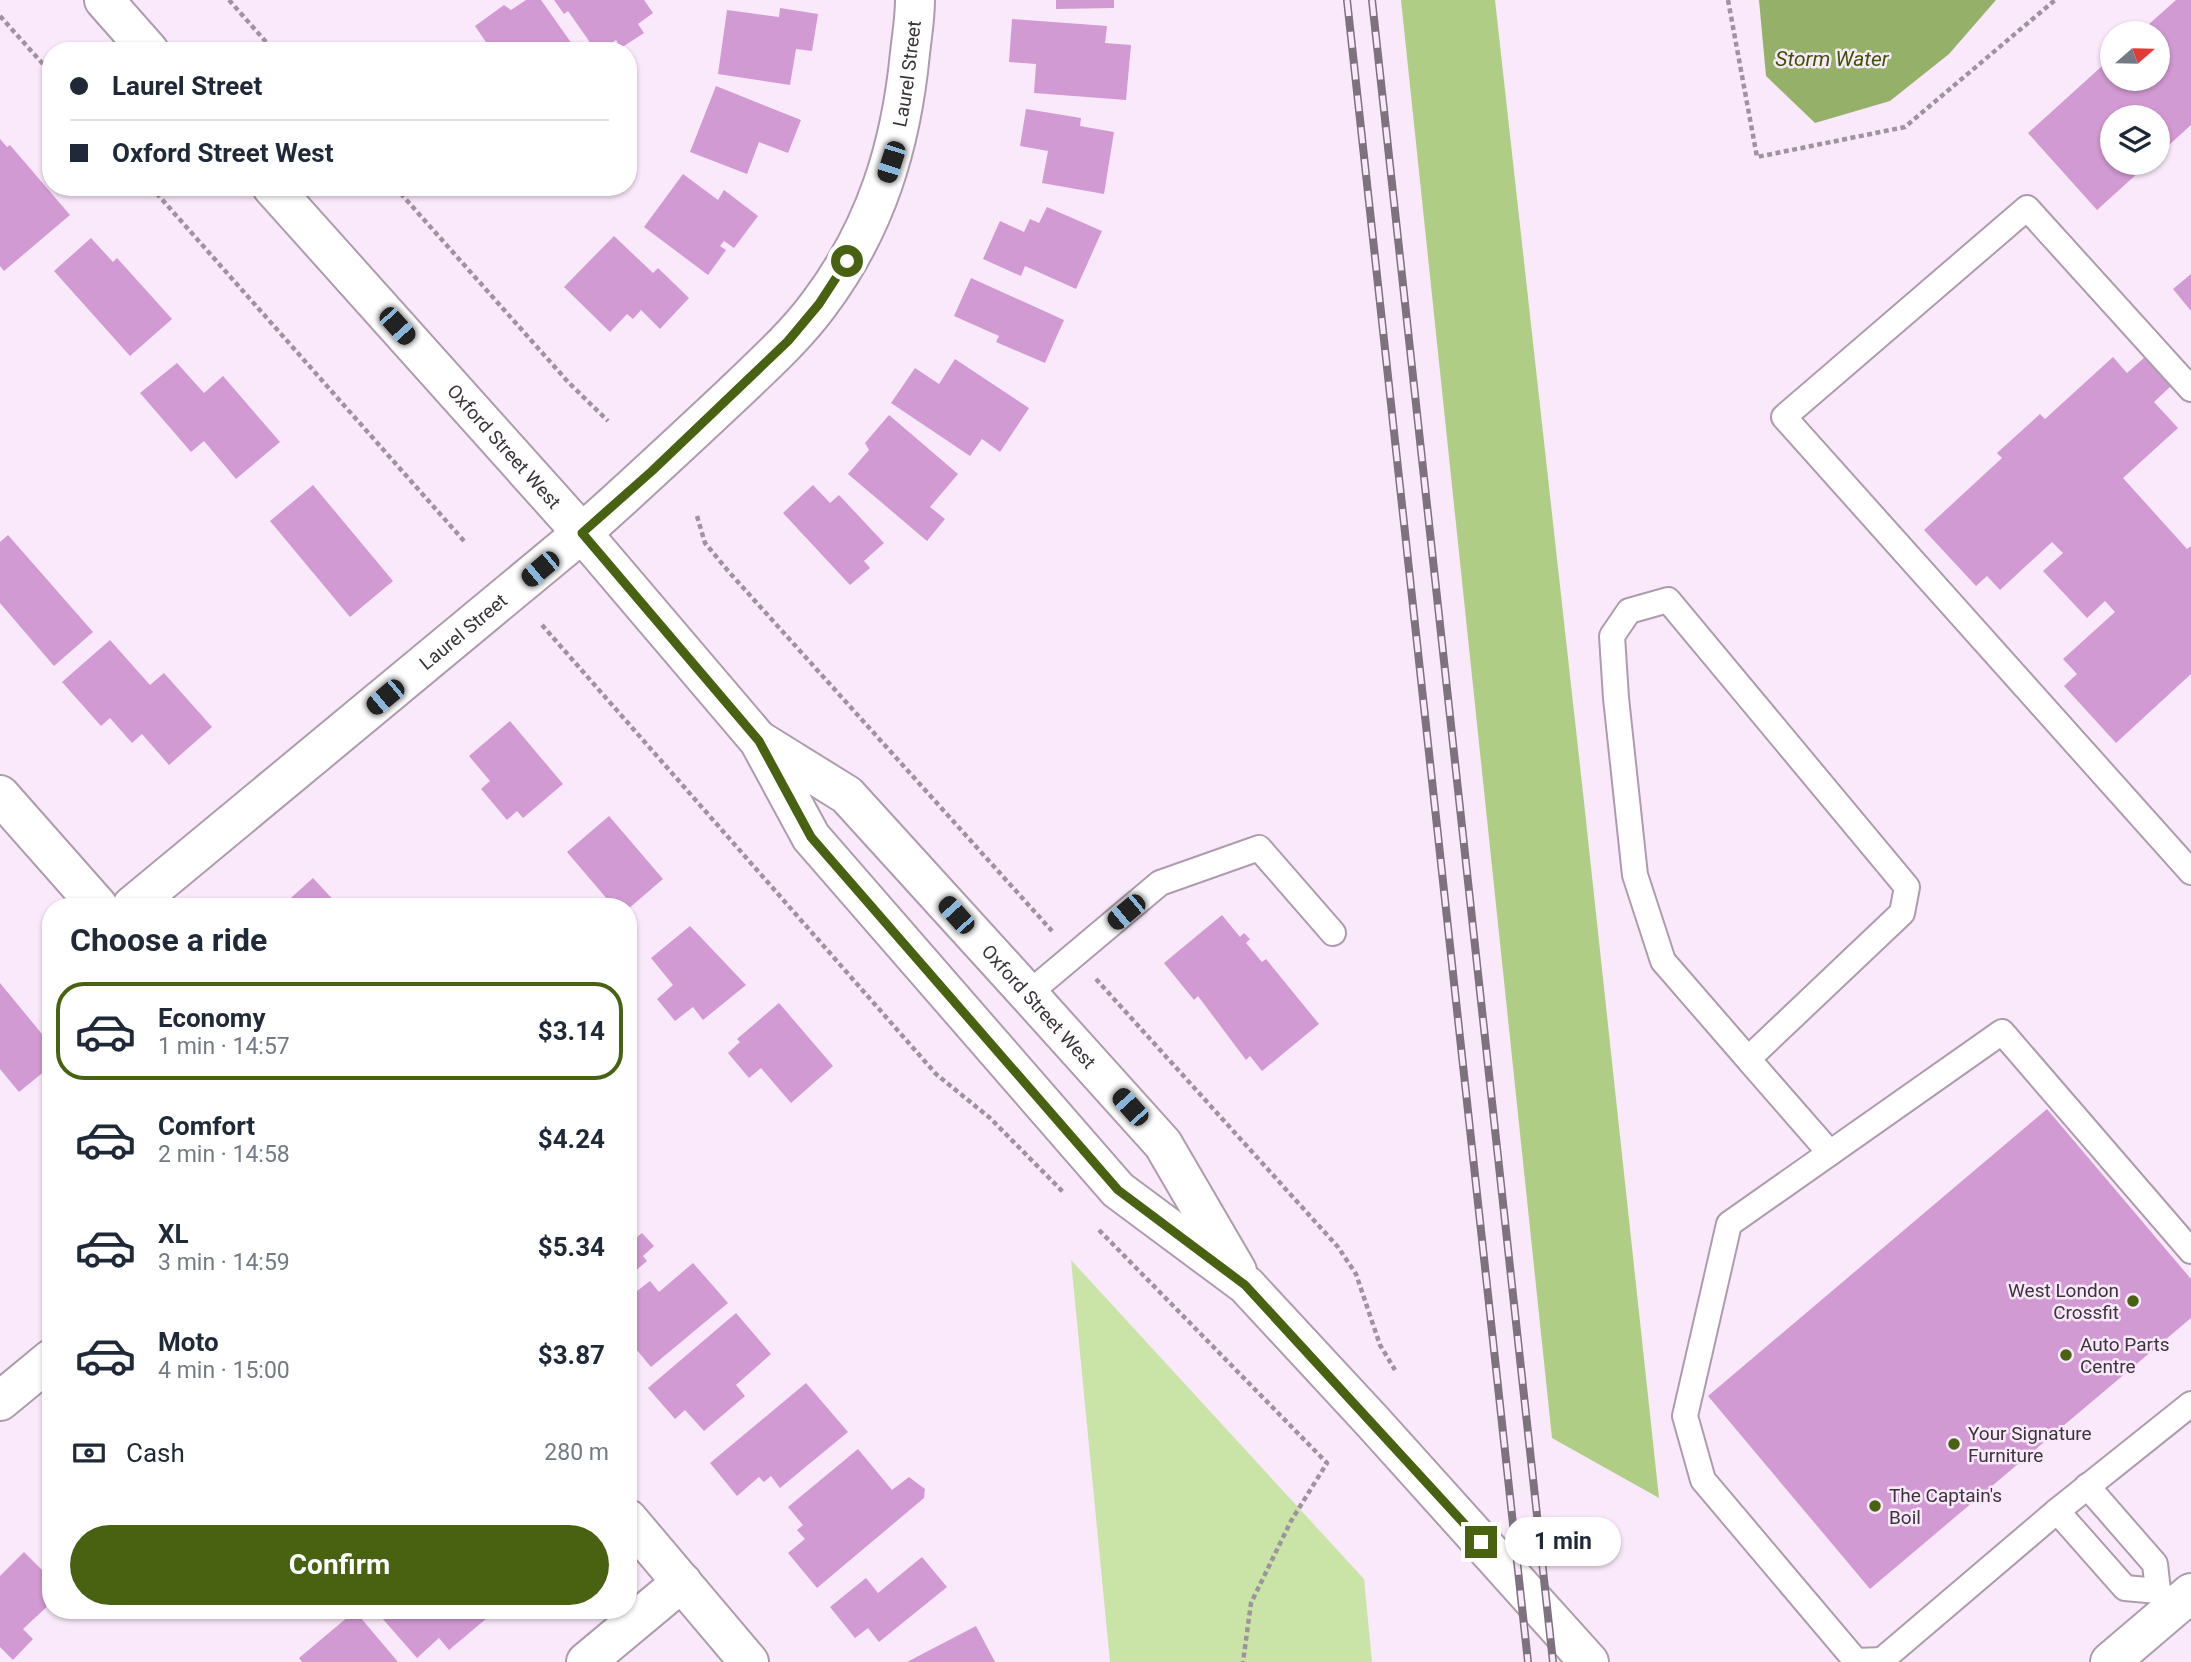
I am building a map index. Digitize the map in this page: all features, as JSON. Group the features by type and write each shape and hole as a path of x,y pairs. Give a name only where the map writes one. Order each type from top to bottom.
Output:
{"main road":[{"path":"104,0 141,42"},
{"name":"Laurel Street","path":"142,898 582,533 652,471 788,341 819,304 847,261 884,184 897,141 906,96 915,0"},
{"name":"Oxford Street West","path":"280,196 582,533 759,741 811,837 1118,1190 1245,1285 1373,1422 1588,1662"},
{"name":"Oxford Street West","path":"759,741 847,795 1163,1144 1245,1285"},
{"path":"0,795 91,898"},
{"path":"0,1401 42,1366"},
{"path":"637,1530 749,1662"},
{"path":"586,1662 682,1582"},
{"path":"2109,1662 2175,1597"}],"lane":[{"path":"2191,389 2027,208 1784,417 2191,872"},
{"path":"1748,1059 1902,913 1907,887 1668,600 1629,611 1612,636 1635,876 1662,961 1830,1153"},
{"path":"1028,994 1160,883 1259,848 1333,933"},
{"path":"2191,1251 2002,1032 1729,1224 1685,1416 1703,1480 1856,1661 1882,1660 2087,1486 2191,1404"},
{"path":"2087,1486 2155,1564 2175,1597"},
{"path":"2057,1511 2125,1588 2175,1597"}],"path":[{"path":"229,0 266,42"},
{"path":"1727,0 1756,157 1905,127 2055,0"},
{"path":"0,16 42,64"},
{"path":"160,196 464,541"},
{"path":"404,196 569,383 608,421"},
{"path":"542,625 936,1074 990,1118 1067,1197"},
{"path":"1096,1227 1327,1463 1292,1521 1251,1603 1243,1662"}],"shaded area":[{"path":"1401,0 1495,0 1659,1498 1552,1438"},
{"path":"1071,1260 1364,1579 1372,1662 1110,1662"}],"water":[{"name":"Storm Water","path":"1759,0 1996,0 1949,54 1890,101 1815,123 1766,76"}],"building":[{"path":"526,0 541,0 571,42 486,42 475,26 504,5 511,10"},
{"path":"554,0 644,0 653,13 638,24 644,33 630,42 590,42 568,11 564,14"},
{"path":"1056,0 1114,0 1114,8 1056,9"},
{"path":"2176,0 2191,0 2191,125 2170,144 2170,105 2100,105 2100,175 2136,175 2097,210 2028,133 2100,68 2100,91 2170,91 2170,21 2152,21"},
{"path":"780,8 818,14 812,51 796,49 790,85 718,74 727,10 779,17"},
{"path":"1012,19 1107,26 1105,43 1131,45 1126,100 1034,93 1036,64 1009,62"},
{"path":"716,86 801,120 788,153 759,142 747,174 690,152"},
{"path":"1026,109 1081,118 1080,126 1114,132 1104,194 1042,183 1048,151 1020,146"},
{"path":"0,139 7,147 10,145 42,182 42,196 54,196 70,215 4,271 0,266"},
{"path":"683,174 718,200 724,190 758,216 734,248 724,241 720,246 726,250 708,275 644,227"},
{"path":"1047,207 1102,231 1076,289 1025,266 1021,276 983,259 1000,221 1024,232 1030,219 1039,223"},
{"path":"614,236 653,273 658,268 689,298 660,329 641,310 633,319 627,314 610,332 564,287"},
{"path":"91,238 113,262 117,258 172,319 130,356 54,271"},
{"path":"2191,274 2191,311 2173,289"},
{"path":"971,278 1064,320 1045,363 996,342 999,336 954,316"},
{"path":"2113,357 2127,373 2145,357 2171,386 2154,402 2178,428 2123,478 2187,549 2191,546 2191,674 2116,743 2064,686 2077,674 2063,659 2115,612 2105,601 2087,618 2043,571 2063,553 2052,542 2000,590 1987,576 1976,586 1924,530 2002,458 1997,453 2040,414 2045,419"},
{"path":"955,359 1029,408 1000,452 982,439 970,456 891,403 915,368 939,384"},
{"path":"177,363 204,393 223,376 280,442 236,479 204,441 191,452 140,393"},
{"path":"889,415 958,474 930,507 945,519 927,541 848,474 869,450 865,443"},
{"path":"313,485 393,581 350,617 270,521"},
{"path":"813,485 830,503 839,495 884,543 864,561 870,568 850,585 783,513"},
{"path":"8,535 93,632 54,666 0,603 0,542"},
{"path":"110,640 150,685 164,673 212,727 169,765 142,734 132,743 110,718 101,726 62,682"},
{"path":"510,721 563,784 523,818 517,811 507,820 481,789 490,781 469,756"},
{"path":"609,816 663,879 637,901 637,898 606,898 567,852"},
{"path":"313,878 332,898 291,898"},
{"path":"1222,915 1240,937 1244,933 1250,939 1246,943 1262,962 1266,959 1319,1024 1262,1071 1250,1056 1246,1060 1198,996 1194,1000 1164,963"},
{"path":"690,926 746,985 703,1020 693,1007 675,1021 657,999 673,985 651,958"},
{"path":"0,983 42,1034 42,1073 19,1092 0,1069"},
{"path":"779,1003 833,1066 791,1103 761,1068 749,1078 728,1053 740,1042 737,1039"},
{"path":"2047,1109 2191,1279 2191,1318 1870,1589 1708,1396"},
{"path":"642,1233 654,1246 643,1256 647,1261 637,1269 637,1237"},
{"path":"693,1263 728,1303 651,1367 637,1350 637,1291 650,1281 659,1292"},
{"path":"736,1313 771,1354 736,1385 745,1396 704,1431 685,1410 675,1419 648,1388"},
{"path":"806,1383 848,1432 780,1488 771,1476 764,1482 759,1477 737,1496 710,1463"},
{"path":"858,1449 892,1490 909,1477 925,1489 924,1498 817,1588 788,1553 805,1539 797,1530 803,1525 788,1507"},
{"path":"24,1552 42,1570 42,1611 23,1629 33,1639 13,1660 0,1647 0,1576"},
{"path":"922,1557 947,1587 879,1642 868,1628 855,1638 830,1607 866,1578 878,1593"},
{"path":"345,1619 362,1619 398,1662 302,1662 299,1658"},
{"path":"383,1619 486,1619 449,1650 439,1638 417,1658"},
{"path":"976,1626 995,1662 907,1662"}],"railway":[{"path":"1347,0 1528,1662"},
{"path":"1372,0 1553,1662"}],"place":[{"name":"West London Crossfit","path":"2133,1301"},
{"name":"Auto Parts Centre","path":"2066,1355"},
{"name":"Your Signature Furniture","path":"1954,1444"},
{"name":"The Captain's Boil","path":"1875,1506"}],"route":[{"path":"847,261 819,304 788,341 652,471 582,533 759,741 811,837 1118,1190 1245,1285 1481,1542"}]}
